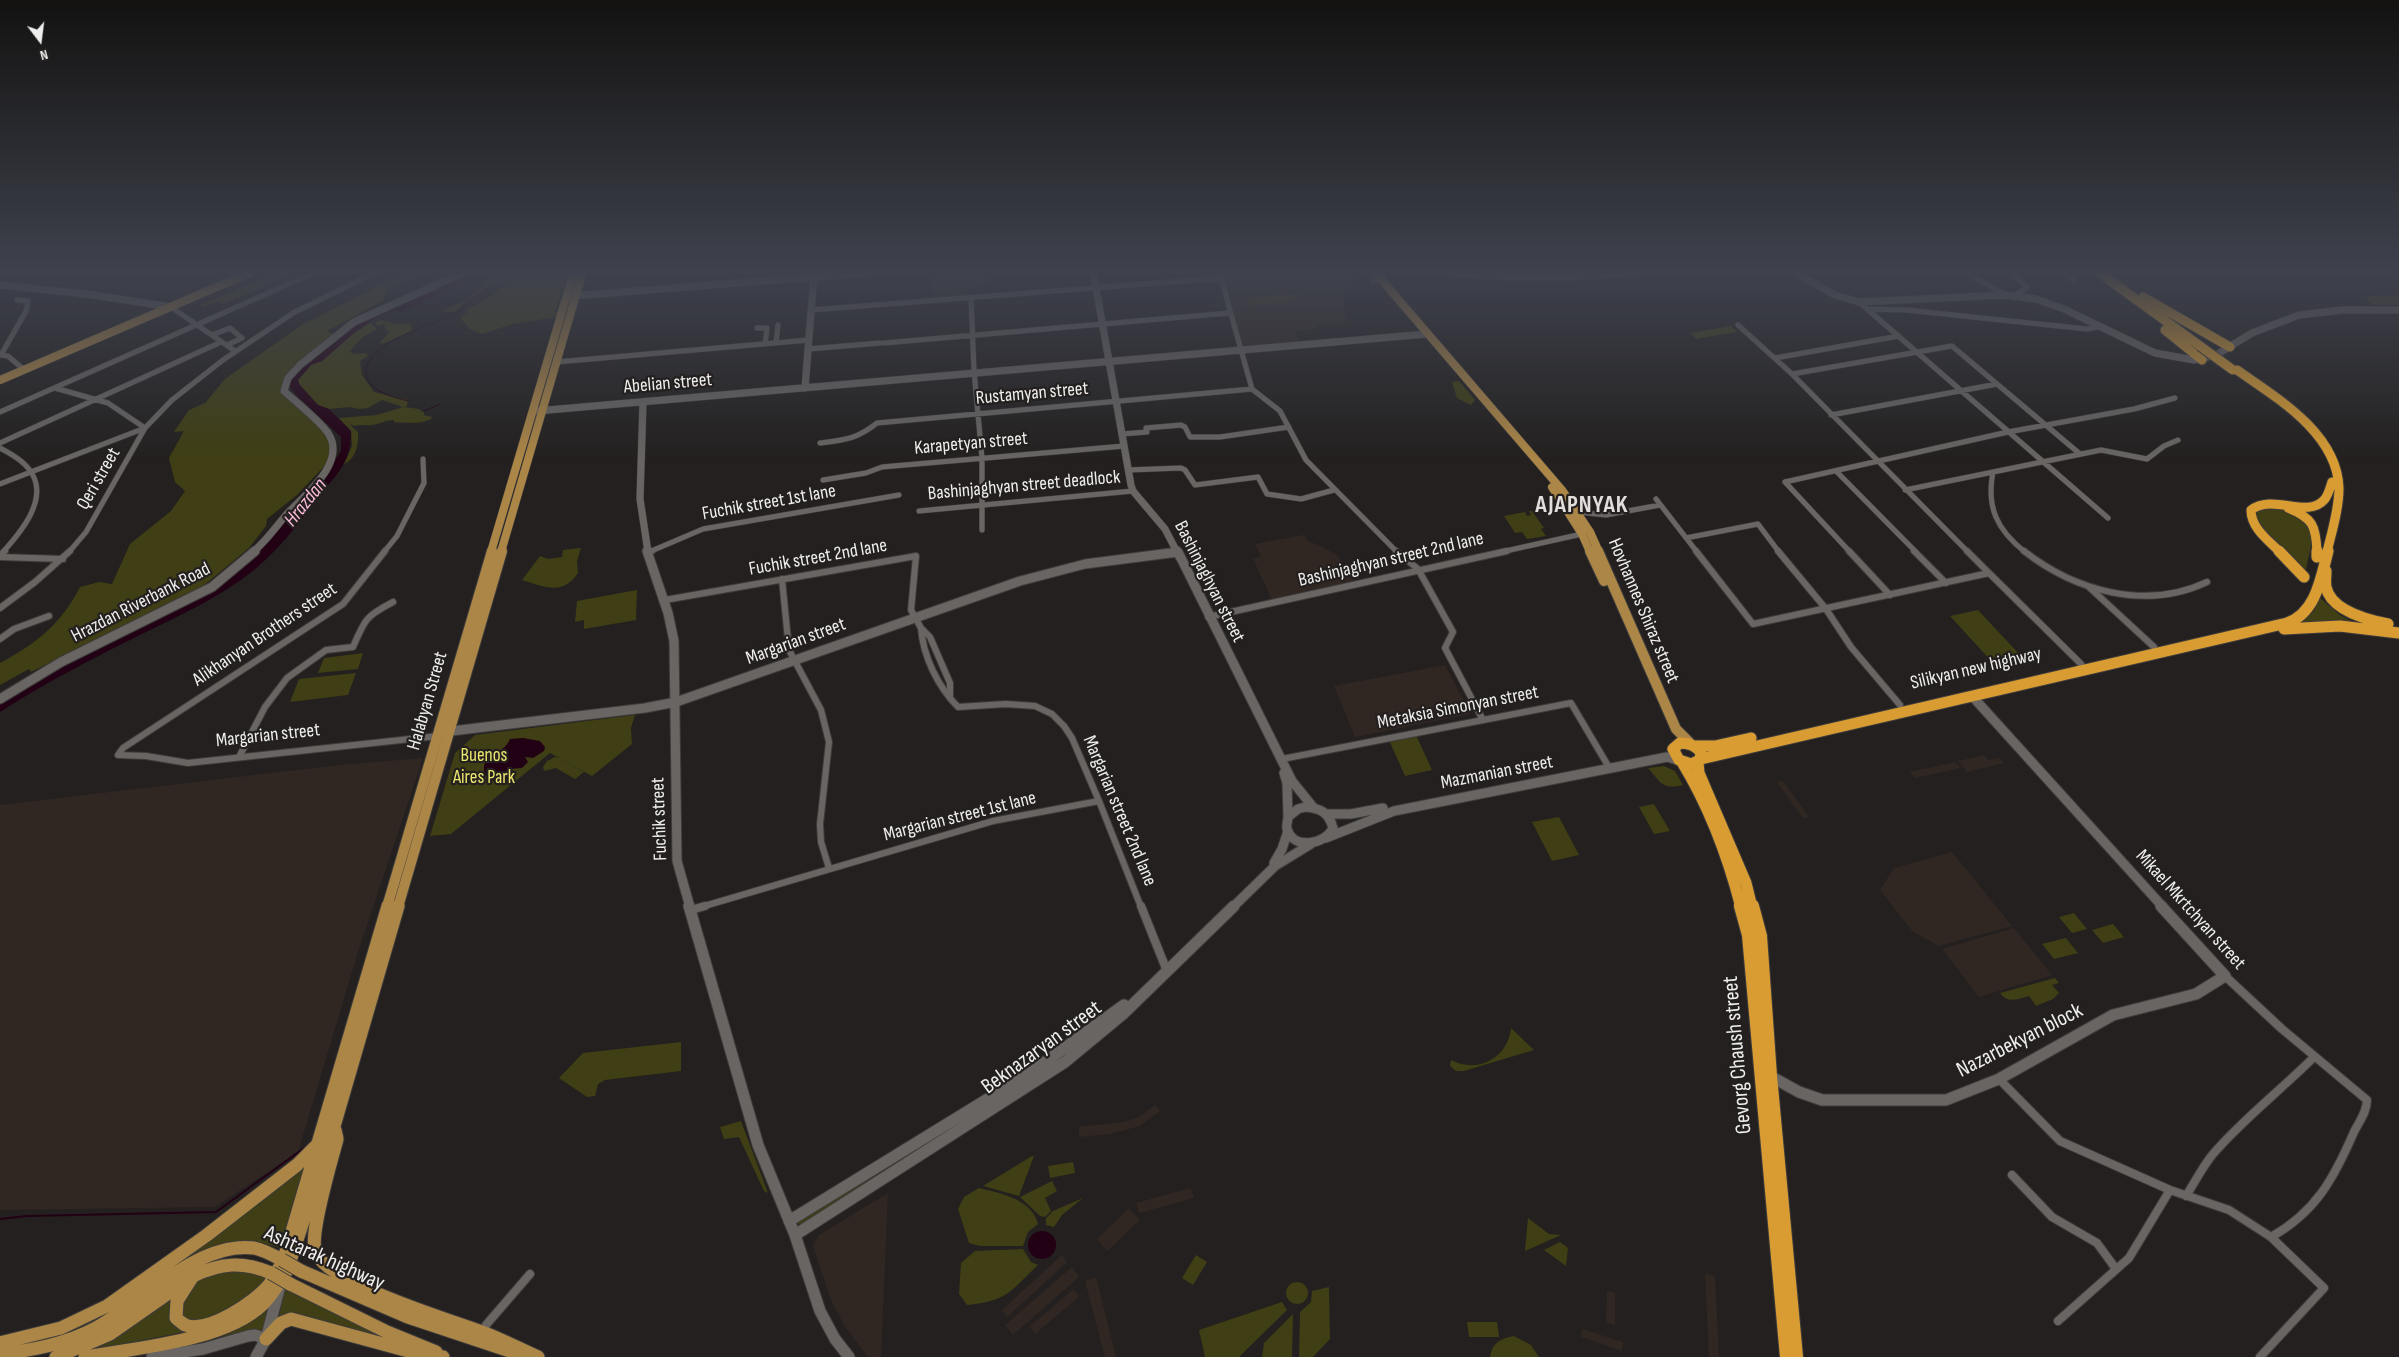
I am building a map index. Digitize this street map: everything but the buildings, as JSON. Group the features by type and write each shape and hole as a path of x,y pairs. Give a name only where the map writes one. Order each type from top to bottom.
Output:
{"highway":[{"path":"2171,334 2202,360"},
{"path":"2186,334 2297,416 2318,438 2330,456 2338,474 2339,493 2322,554"},
{"path":"2186,334 2202,346"},
{"path":"2208,334 2230,347"},
{"path":"2213,640 2287,624 2303,615 2314,599 2332,501 2332,482 2326,457 2306,429 2238,372"},
{"path":"2304,577 2251,519 2251,510 2261,504 2270,503 2306,506 2318,504 2323,501 2332,482"},
{"path":"2261,504 2291,510 2312,523 2317,531 2322,554 2324,585 2331,597 2340,605 2359,616 2399,630"},
{"name":"Silikyan new highway","path":"2213,640 2196,640 2154,647 1715,746 1692,744 1677,754 1691,764 1700,760 1972,696 2196,640 2265,624 2283,619 2299,610 2308,593 2322,554"},
{"path":"2321,594 2339,610 2354,619 2371,625 2399,630"},
{"path":"2213,640 2323,626 2399,630"},
{"name":"Gevorg Chaush street","path":"1692,744 1699,750 1699,773 1746,883 1760,936 1770,1076 1794,1340 1798,1357"},
{"name":"Gevorg Chaush street","path":"1677,754 1694,782 1732,872 1749,935 1787,1357"}],"main road":[{"path":"0,379 103,334"},
{"name":"Halabyan Street","path":"329,1136 443,734 538,411 557,334"},
{"name":"Halabyan Street","path":"538,411 564,334"},
{"name":"Hovhannes Shiraz street","path":"1424,334 1540,464 1578,512 1590,532 1676,729 1692,744"},
{"name":"Hovhannes Shiraz street","path":"1424,334 1555,491 1582,534 1677,754"},
{"path":"0,379 64,351"},
{"path":"193,1276 176,1303 175,1317 180,1325 188,1328 209,1325 240,1312 273,1281 329,1136"},
{"path":"89,1357 222,1331 236,1325 262,1304 280,1280 292,1256 329,1136"},
{"path":"329,1136 313,1239 315,1252 319,1260 339,1276 415,1309 484,1333 538,1357"},
{"path":"0,1343 61,1328 107,1306 230,1217 297,1165 329,1136"},
{"name":"Ashtarak highway","path":"0,1354 29,1350 95,1329 194,1263 220,1252 251,1248 266,1251 342,1291 415,1320 529,1357"},
{"name":"Ashtarak highway","path":"56,1357 110,1334 193,1276 219,1265 233,1262 256,1267 387,1332 449,1357"},
{"path":"266,1339 281,1323 291,1319 416,1353 443,1357"}],"street":[{"path":"13,334 2,355 8,356 22,368"},
{"path":"0,412 173,334"},
{"path":"227,345 242,338 238,334"},
{"path":"0,484 145,428 172,400 261,334"},
{"name":"Hrazdan Riverbank Road","path":"0,699 62,662 212,587 250,557 266,541 299,500 320,480 330,465 333,453 329,434 284,391 288,378 317,350 338,334"},
{"path":"765,344 766,334"},
{"path":"776,343 777,334"},
{"path":"804,388 809,334"},
{"path":"808,350 969,334"},
{"path":"972,334 982,458 982,530"},
{"name":"Bashinjaghyan street","path":"1105,334 1133,491 1165,530 1209,616 1286,778 1288,817"},
{"path":"1235,334 1252,389 1280,412 1306,460 1391,547 1418,569 1453,632 1452,638 1445,644 1445,648 1483,720"},
{"path":"1110,362 1420,334"},
{"path":"1750,334 2080,664"},
{"path":"2113,334 2153,352 2183,360 2210,359 2249,334"},
{"path":"212,335 236,351"},
{"path":"1775,358 1899,336 2108,518"},
{"path":"556,362 809,340"},
{"path":"0,443 221,342"},
{"path":"1792,374 1952,346 2080,454"},
{"name":"Abelian street","path":"538,411 1110,362"},
{"path":"1831,415 1997,384"},
{"path":"55,388 108,403 145,428"},
{"name":"Rustamyan street","path":"820,443 849,440 863,434 875,424 1252,389"},
{"path":"1890,595 1786,482 1878,463 2009,431 2140,409 2175,398"},
{"name":"Fuchik street","path":"643,402 641,498 643,532 671,616 674,642 676,702 675,838 678,861 749,1117 789,1221"},
{"path":"1122,434 1147,432 1146,428 1181,425 1185,427 1190,437 1208,438 1289,427"},
{"name":"Qeri street","path":"0,608 32,586 63,559 86,532 145,428"},
{"path":"1905,490 2101,450 2147,459 2164,446 2178,440"},
{"name":"Karapetyan street","path":"823,480 866,473 882,467 1124,446"},
{"path":"0,448 22,460 32,471 37,492 30,520 0,557"},
{"name":"Alikhanyan Brothers street","path":"120,757 120,751 123,748 343,604 397,536 424,483 424,459"},
{"name":"Bashinjaghyan street deadlock","path":"1128,470 1181,468 1185,470 1195,485 1258,477 1267,494 1301,499 1334,490"},
{"path":"1836,471 1946,583"},
{"path":"1993,472 1990,488 1990,505 1996,519 2009,536 2041,563 2088,586 2129,594 2167,595 2190,590 2206,582"},
{"name":"Bashinjaghyan street deadlock","path":"919,511 1133,491"},
{"name":"Fuchik street 1st lane","path":"649,552 703,529 898,495"},
{"path":"1656,499 1753,624 1990,573"},
{"path":"1578,512 1606,515 1660,505"},
{"path":"1686,538 1758,524 1760,529 1826,609 1842,635 1900,705"},
{"name":"Bashinjaghyan street 2nd lane","path":"1209,616 1582,534"},
{"name":"Margarian street","path":"120,757 146,756 188,763 596,717 676,702 1022,581 1072,568 1178,553"},
{"name":"Fuchik street 2nd lane","path":"665,600 916,556 911,610 915,618"},
{"path":"0,557 63,559"},
{"path":"782,579 789,650 821,710 829,742 820,824 821,842 829,868"},
{"path":"2088,586 2154,647"},
{"path":"239,757 265,707 287,678 326,650 353,647 364,621 374,612 393,602"},
{"path":"0,639 14,629 49,616"},
{"name":"Bashinjaghyan street","path":"1209,616 1292,781 1313,807"},
{"path":"915,618 921,628 930,636 950,683 950,696"},
{"name":"Margarian street 2nd lane","path":"921,628 920,640 941,687 950,696 954,704 963,708 1021,704 1035,706 1052,714 1072,738 1166,970"},
{"path":"920,640 930,636"},
{"path":"934,671 943,668"},
{"name":"Mikael Mkrtchyan street","path":"1972,696 2035,768 2087,822 2225,976 2314,1057 2367,1100 2346,1155 2323,1196 2285,1230 2271,1237"},
{"name":"Metaksia Simonyan street","path":"1282,759 1571,703 1607,764"},
{"name":"Mazmanian street","path":"1327,814 1365,812 1667,752 1677,754"},
{"name":"Mazmanian street","path":"1326,838 1375,816 1394,811 1677,754"},
{"name":"Margarian street 1st lane","path":"691,910 993,821 1099,801"},
{"path":"1313,807 1327,814 1332,824 1330,834 1326,838 1311,844 1297,840 1288,831 1288,817 1298,809 1313,807"},
{"name":"Beknazaryan street","path":"794,1235 1032,1085 1064,1062 1123,1014 1272,865 1282,849 1288,831"},
{"name":"Beknazaryan street","path":"789,1221 1030,1073 1119,1009 1166,970 1271,870 1311,844"},
{"name":"Nazarbekyan block","path":"1770,1076 1799,1092 1822,1100 1946,1100 1999,1079 2114,1015 2196,994 2225,976"},
{"path":"2186,1196 2212,1155 2264,1101 2284,1086 2314,1057"},
{"path":"1999,1079 2060,1141 2092,1157 2170,1190 2229,1210 2271,1237 2324,1288 2260,1357"},
{"path":"2012,1175 2052,1217 2097,1243 2116,1269"},
{"path":"2058,1321 2129,1258 2138,1246 2170,1190"},
{"path":"789,1221 820,1311 835,1339 849,1357"},
{"path":"256,1357 266,1339 280,1280 282,1261"},
{"path":"484,1333 486,1325 530,1274"},
{"path":"152,1357 202,1349 248,1336 255,1335 266,1339"}],"shaded area":[{"path":"1240,334 1296,334 1299,342 1243,346"},
{"path":"1304,535 1308,541 1338,556 1354,582 1272,600 1253,559 1261,557 1255,544"},
{"path":"1445,665 1471,714 1355,737 1334,686"},
{"path":"1984,755 1988,760 1999,758 2004,763 1967,772 1958,761"},
{"path":"423,758 358,952 298,1152 215,1207 0,1210 0,805 339,765"},
{"path":"1955,762 1961,768 1915,778 1910,772"},
{"path":"1783,781 1809,817 1803,818 1777,782"},
{"path":"1952,852 2012,926 1939,946 1913,932 1880,890 1894,868"},
{"path":"2014,928 2052,975 1979,997 1942,949"},
{"path":"1155,1105 1160,1111 1140,1126 1110,1134 1079,1137 1079,1127 1124,1122 1139,1117"},
{"path":"1191,1188 1194,1198 1139,1213 1136,1203"},
{"path":"888,1193 881,1357 868,1357 845,1327 831,1300 813,1246 819,1235"},
{"path":"1129,1208 1140,1220 1107,1251 1097,1239"},
{"path":"1062,1255 1067,1262 1007,1317 1002,1310"},
{"path":"1072,1267 1079,1277 1013,1335 1005,1325"},
{"path":"1705,1273 1715,1276 1719,1357 1709,1357"},
{"path":"1096,1277 1116,1357 1105,1357 1085,1281"},
{"path":"1074,1289 1079,1297 1035,1334 1030,1326"},
{"path":"1607,1291 1615,1293 1615,1325 1606,1323"},
{"path":"1582,1329 1623,1342 1622,1351 1581,1337"}],"green space":[{"path":"288,334 334,334 285,380 288,393 331,430 334,442 333,457 297,495 267,519 266,526 249,548 197,591 31,672 29,669 0,685 0,663 25,648 46,632 65,612 80,587 99,582 112,584 130,544 171,511 185,491 175,482 169,458 184,431 174,432 189,410 205,403 225,379"},
{"path":"352,334 368,334 350,351 353,354 366,353 368,356 360,361 362,375 374,392 408,400 407,406 404,407 419,409 424,415 432,417 431,419 408,423 394,422 394,420 370,425 355,426 349,424 358,432 358,441 354,455 344,464 352,446 351,431 339,418 377,415 403,407 382,400 368,408 359,409 350,407 329,409 318,405 299,384 298,380 311,365 322,361"},
{"path":"388,334 404,334 382,344 380,342"},
{"path":"1692,334 1723,334 1696,339"},
{"path":"1459,381 1475,400 1471,405 1457,398 1452,382"},
{"path":"2278,507 2296,513 2314,532 2305,574 2257,522 2255,514 2258,510"},
{"path":"1529,511 1532,511 1544,528 1541,529 1546,536 1527,539 1522,532 1515,533 1504,516 1525,512 1527,516 1531,515"},
{"path":"581,548 577,561 578,573 566,585 553,588 522,580 540,556 548,559 562,557 563,550"},
{"path":"637,590 636,620 584,629 584,620 575,622 577,601"},
{"path":"2319,597 2340,615 2355,623 2298,624 2314,611"},
{"path":"1978,610 2022,657 1993,663 1950,616"},
{"path":"363,653 358,669 318,673 324,658"},
{"path":"356,673 348,695 290,702 299,679"},
{"name":"Buenos Aires Park","path":"635,715 631,728 632,744 592,776 550,753 451,834 430,836 455,753 475,735"},
{"path":"1416,735 1432,770 1405,776 1389,740"},
{"path":"555,757 584,772 575,779 556,768 544,771 543,767 547,761"},
{"path":"1664,766 1675,771 1683,785 1666,786 1648,768"},
{"path":"1654,804 1670,831 1654,834 1639,807"},
{"path":"1559,817 1579,855 1552,861 1532,822"},
{"path":"2074,913 2087,929 2072,933 2059,917"},
{"path":"2113,924 2124,937 2103,943 2092,930"},
{"path":"2066,938 2078,953 2054,959 2042,944"},
{"path":"2055,978 2059,983 2052,985 2059,993 2053,999 2036,1006 2029,996 2010,1000 2000,993"},
{"path":"1511,1028 1534,1050 1464,1071 1456,1071 1450,1066 1451,1060 1471,1065 1481,1064 1490,1060 1504,1048 1509,1039"},
{"path":"681,1042 681,1071 605,1080 598,1084 595,1096 587,1097 559,1078 583,1053"},
{"path":"1063,1057 800,1225 797,1222 975,1109"},
{"path":"741,1121 768,1193 764,1191 739,1137 724,1139 720,1127"},
{"path":"1034,1156 1019,1196 983,1186"},
{"path":"1073,1162 1075,1173 1050,1178 1048,1166"},
{"path":"306,1165 279,1248 263,1243 242,1241 216,1247 126,1306 71,1334 0,1350 79,1325"},
{"path":"1052,1181 1057,1191 1045,1198 1051,1211 1045,1217 1040,1216 1020,1197"},
{"path":"979,1188 1014,1198 1035,1215 1038,1224 1028,1232 1023,1246 980,1246 969,1243 958,1209 964,1197"},
{"path":"1083,1198 1062,1215 1054,1227 1046,1225 1046,1218 1053,1211"},
{"path":"1528,1218 1549,1234 1561,1235 1525,1251"},
{"path":"1560,1242 1568,1248 1566,1266 1544,1250"},
{"path":"1023,1249 1031,1262 1038,1265 1021,1282 1000,1298 967,1305 959,1294 961,1263 975,1251"},
{"path":"1196,1255 1207,1262 1193,1285 1182,1278"},
{"path":"237,1267 270,1279 223,1317 188,1321 183,1316 182,1301 190,1287 204,1278"},
{"path":"1297,1282 1305,1285 1308,1293 1305,1301 1297,1304 1289,1301 1286,1293 1289,1285"},
{"path":"1329,1287 1330,1339 1313,1357 1299,1357 1300,1312 1311,1302 1312,1291"},
{"path":"289,1289 404,1345 303,1318 277,1324 285,1290"},
{"path":"174,1296 169,1317 173,1326 184,1332 82,1352"},
{"path":"274,1299 265,1334 213,1341 245,1323"},
{"path":"1282,1302 1287,1310 1239,1357 1205,1357 1199,1330"},
{"path":"1293,1314 1292,1357 1262,1357 1264,1343"},
{"path":"1467,1322 1497,1322 1499,1337 1469,1337"},
{"path":"1514,1336 1531,1345 1539,1357 1490,1357 1493,1348 1498,1342"}],"water":[{"name":"Hrazdan","path":"340,334 352,334 322,361 311,365 298,380 299,384 318,405 329,409 351,431 348,453 340,470 311,503 280,545 254,570 211,599 115,647 32,692 0,712 0,703 49,671 212,591 233,575 269,540 316,488 341,451 341,437 296,395 289,386 305,363"},
{"path":"523,738 540,741 545,747 544,751 533,758 525,757 528,762 522,768 509,769 511,776 505,781 491,780 485,775 484,767 488,758 507,745 510,739"},
{"path":"1042,1231 1052,1235 1056,1245 1052,1255 1042,1259 1032,1255 1028,1245 1032,1235"}],"waterway":[{"path":"406,334 386,345 375,354 368,363 366,374 371,385 382,393 408,401"},
{"path":"424,411 440,404"},
{"path":"0,1219 27,1216 216,1212 304,1148"}],"district":[{"name":"AJAPNYAK","path":"1582,506"}]}
